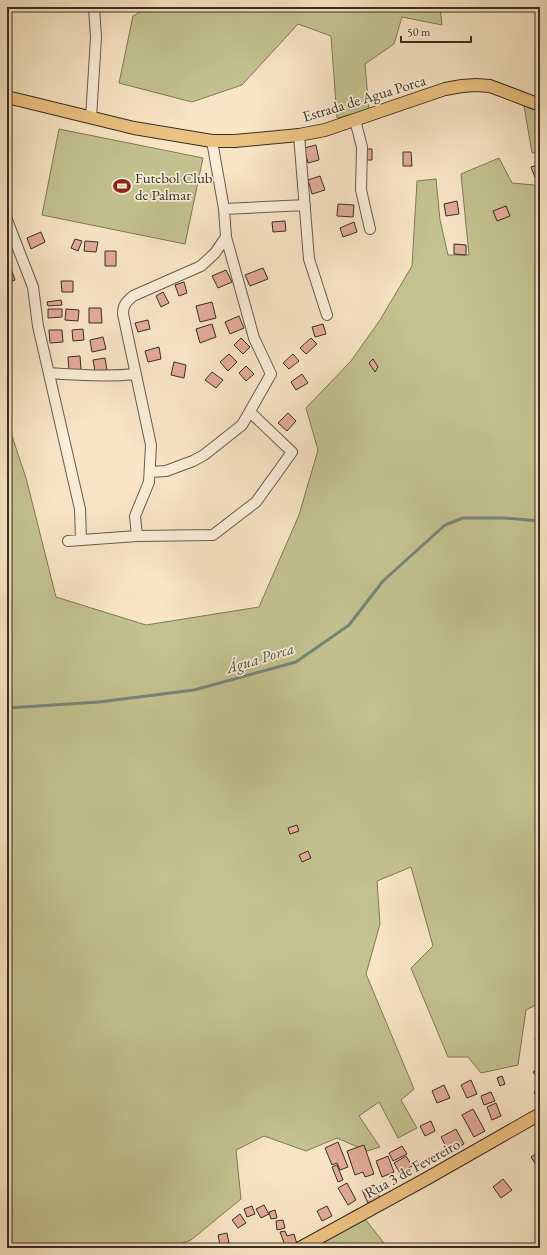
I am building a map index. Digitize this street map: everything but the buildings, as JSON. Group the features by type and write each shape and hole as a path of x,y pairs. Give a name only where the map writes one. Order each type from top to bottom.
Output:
{"main road":[{"name":"Estrada de Agua Porca","path":"7,97 134,128 212,140 235,141 299,135 324,130 445,89 462,86 490,86 540,105"},
{"name":"Rua 3 de Fevereiro","path":"300,1248 540,1114"}],"street":[{"path":"91,118 96,37 94,7"},
{"path":"355,120 362,147 361,190 370,229"},
{"path":"299,135 309,259 327,315"},
{"path":"150,472 166,471 177,468 204,455 242,425 271,374 254,338 226,237 224,209 212,140"},
{"path":"224,209 305,205"},
{"path":"7,220 32,287 38,326 80,509 81,540"},
{"path":"137,536 135,516 149,482 151,445 123,314 123,307 133,296 201,266 215,253 226,237"},
{"path":"49,373 97,376 136,374"},
{"path":"68,541 137,536 213,535 256,502 292,452 250,412"}],"green space":[{"path":"150,7 440,7 442,25 402,17 394,44 365,64 369,110 337,118 331,36 298,24 242,85 192,102 119,83 133,16"},
{"path":"524,106 540,112 540,152 532,153"},
{"name":"Futebol Club de Palmar","path":"59,129 203,158 185,244 42,215"},
{"path":"499,158 512,183 534,185 540,202 540,1003 526,1010 518,1065 481,1073 468,1057 448,1057 411,968 433,946 411,867 377,881 380,924 366,974 414,1089 401,1100 417,1128 398,1138 379,1102 359,1116 380,1147 367,1151 337,1138 306,1151 264,1136 236,1150 241,1199 191,1240 168,1248 7,1248 7,421 26,478 56,597 146,625 259,607 299,515 318,450 306,408 351,361 380,320 412,266 417,181 436,179 440,220 448,255 469,255 461,174"},
{"path":"357,1209 388,1248 314,1248 308,1238"}],"waterway":[{"name":"Água Porca","path":"7,708 99,702 194,690 296,662 349,625 383,581 445,525 463,518 505,518 540,521"}],"place":[{"name":"Futebol Club de Palmar","path":"122,186"}]}
